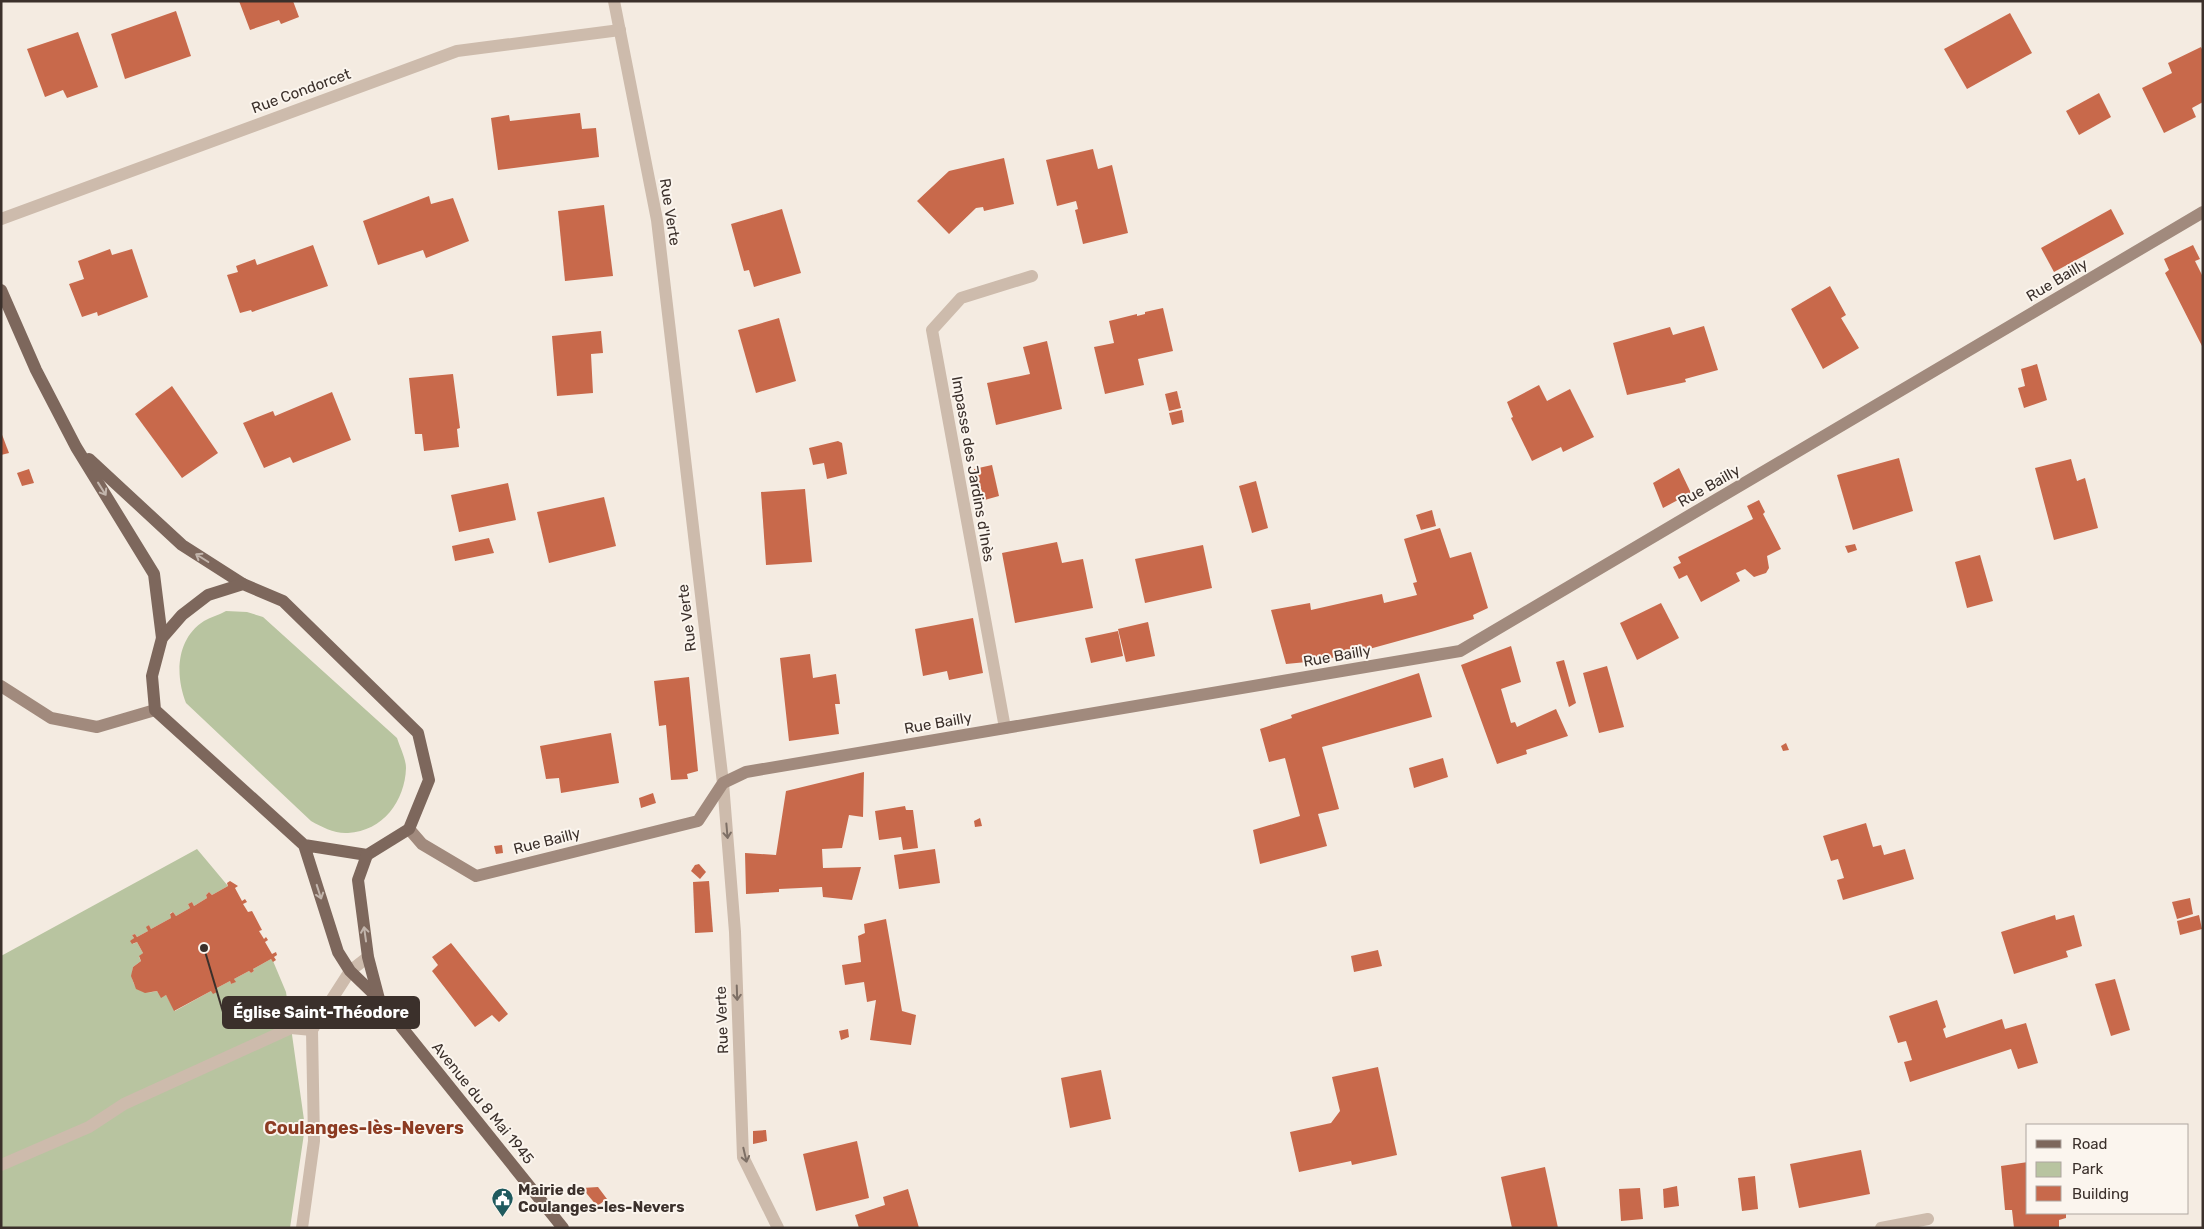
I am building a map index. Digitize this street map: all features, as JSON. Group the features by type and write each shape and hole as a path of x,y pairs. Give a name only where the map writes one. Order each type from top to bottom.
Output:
{"main road":[{"path":"1,290 36,370 76,447 154,574 162,638 152,676 155,710 304,845 367,855 409,828 429,780 418,733 284,602 243,584 182,545 76,447"},
{"path":"162,638 182,615 208,595 243,584"},
{"name":"Avenue du 8 Mai 1945","path":"304,845 338,952 350,971 379,999 563,1228"},
{"name":"Avenue du 8 Mai 1945","path":"367,855 358,880 368,957 379,999"}],"street":[{"name":"Rue Verte","path":"614,1 657,220 723,783 735,932 743,1157 778,1228"},
{"name":"Rue Condorcet","path":"1,219 457,51 620,30"},
{"name":"Rue Bailly","path":"409,828 422,844 476,876 698,821 723,783 746,772 1460,651 2203,212"},
{"name":"Impasse des Jardins d'Inès","path":"1005,728 932,330 961,298 1032,276"},
{"path":"1,686 51,718 97,727 155,710"},
{"path":"302,1228 314,1141 312,1030 350,971 368,957"},
{"path":"1,1165 89,1127 124,1104 291,1028 312,1030"},
{"path":"1881,1228 1928,1219"}],"green space":[{"path":"226,611 247,612 263,617 397,738 406,764 405,780 396,803 390,812 372,827 343,833 324,828 311,821 186,703 182,692 179,669 183,647 188,637 204,621"},
{"path":"197,849 228,886 212,895 209,892 206,895 207,898 194,906 192,902 188,904 190,908 176,916 173,912 170,913 171,918 151,929 149,925 147,927 148,931 137,937 135,934 132,935 134,938 131,941 133,944 137,942 143,953 139,957 141,961 133,967 134,984 140,991 157,991 161,997 166,995 175,1011 211,991 216,991 215,989 230,981 231,984 235,982 234,979 249,971 251,973 254,971 253,969 271,959 273,961 286,992 305,1127 290,1228 1,1228 1,956"}],"building":[{"path":"239,1 293,1 299,17 281,24 279,20 250,30"},
{"path":"176,11 191,56 125,79 111,34"},
{"path":"2010,13 2032,53 1967,89 1944,49"},
{"path":"78,32 98,87 67,98 63,90 45,97 27,49"},
{"path":"2201,47 2203,51 2203,102 2192,108 2196,117 2164,133 2142,88 2172,73 2168,63"},
{"path":"2099,93 2111,117 2079,135 2066,111"},
{"path":"580,113 582,129 596,128 599,157 498,170 491,118 509,115 510,121"},
{"path":"1093,149 1098,169 1112,165 1128,233 1083,244 1075,210 1078,209 1076,201 1057,206 1046,160"},
{"path":"1004,158 1014,204 984,211 983,207 976,208 949,234 917,201 949,171"},
{"path":"429,196 431,204 453,198 469,241 426,258 423,250 378,265 363,221"},
{"path":"604,205 613,276 565,281 558,211"},
{"path":"782,209 801,273 754,287 749,270 744,271 731,224"},
{"path":"2111,209 2124,234 2054,272 2041,248"},
{"path":"313,245 328,286 252,312 251,310 240,313 227,275 238,272 236,266 255,259 257,265"},
{"path":"2193,245 2200,259 2195,261 2203,277 2203,348 2165,273 2169,270 2164,259"},
{"path":"110,249 112,255 132,249 148,297 98,316 97,312 82,317 69,284 84,279 78,261"},
{"path":"1830,286 1846,315 1841,318 1859,348 1823,369 1791,309"},
{"path":"1163,308 1173,351 1138,359 1144,385 1105,394 1094,347 1114,343 1109,321 1137,314 1137,316"},
{"path":"779,318 796,381 756,393 738,330"},
{"path":"1704,326 1718,370 1685,379 1686,382 1627,395 1613,343 1670,327 1673,335"},
{"path":"601,331 603,353 591,354 593,393 557,396 552,336"},
{"path":"1047,341 1062,409 996,425 987,383 1030,374 1023,347"},
{"path":"2037,364 2047,400 2024,408 2018,388 2025,386 2021,369"},
{"path":"453,374 460,428 457,429 459,447 424,451 422,434 415,434 409,378"},
{"path":"1539,385 1547,401 1570,389 1594,437 1563,452 1561,447 1532,461 1511,418 1513,417 1507,402"},
{"path":"172,386 218,453 182,478 135,414"},
{"path":"1177,391 1181,408 1169,411 1165,394"},
{"path":"332,392 351,440 293,463 290,457 264,468 243,423 273,411 275,416"},
{"path":"1182,410 1184,422 1172,425 1169,413"},
{"path":"1,432 9,453 1,455"},
{"path":"838,441 842,443 847,474 827,479 824,463 813,465 809,448"},
{"path":"1899,458 1913,511 1853,530 1837,475"},
{"path":"2071,459 2077,481 2085,478 2098,528 2054,540 2035,468"},
{"path":"992,465 999,496 981,501 974,469"},
{"path":"1679,468 1691,493 1663,508 1653,483"},
{"path":"29,469 34,483 22,486 17,473"},
{"path":"1256,481 1268,528 1252,533 1239,486"},
{"path":"508,483 516,520 459,532 451,495"},
{"path":"805,489 812,562 766,565 761,492"},
{"path":"604,497 616,546 549,563 537,512"},
{"path":"1759,500 1765,512 1763,514 1781,549 1767,556 1769,568 1766,573 1754,577 1745,569 1736,573 1740,581 1701,602 1687,575 1679,579 1673,567 1681,563 1678,557 1753,519 1747,506"},
{"path":"1432,510 1436,526 1421,530 1416,515"},
{"path":"1440,528 1450,558 1471,552 1488,608 1473,615 1474,619 1431,632 1351,654 1317,661 1286,664 1271,610 1310,603 1311,610 1382,594 1384,603 1417,595 1413,583 1417,582 1404,539"},
{"path":"489,538 494,553 455,561 452,546"},
{"path":"1057,542 1062,563 1083,559 1093,608 1015,623 1002,553"},
{"path":"1855,544 1857,550 1848,553 1845,546"},
{"path":"1203,545 1212,588 1145,603 1135,559"},
{"path":"1980,555 1993,601 1967,608 1955,562"},
{"path":"1661,603 1679,638 1637,660 1620,623"},
{"path":"973,618 983,673 949,680 947,671 923,676 915,629"},
{"path":"1148,622 1155,656 1126,662 1118,629"},
{"path":"1118,631 1123,656 1091,663 1085,638"},
{"path":"1511,646 1521,682 1501,689 1511,723 1515,722 1517,727 1556,709 1568,736 1526,750 1527,754 1497,764 1461,665"},
{"path":"810,654 813,678 836,674 840,704 835,704 839,734 789,741 780,658"},
{"path":"1564,660 1576,703 1569,707 1556,662"},
{"path":"1607,666 1624,727 1599,733 1583,673"},
{"path":"1419,673 1432,717 1322,747 1339,809 1318,814 1327,846 1260,864 1253,830 1300,816 1285,758 1269,762 1260,729 1292,718 1291,715"},
{"path":"689,677 698,771 687,774 688,779 671,780 666,725 659,726 654,681"},
{"path":"611,733 619,783 561,793 559,778 546,779 540,746"},
{"path":"1786,743 1789,750 1783,751 1781,746"},
{"path":"1443,758 1448,777 1414,788 1409,768"},
{"path":"864,772 863,817 849,815 842,848 822,849 823,868 861,867 852,900 823,897 822,887 779,889 779,892 746,894 745,853 776,855 786,791"},
{"path":"653,793 656,803 641,808 639,798"},
{"path":"905,806 906,810 913,810 918,848 903,850 901,837 879,840 875,811"},
{"path":"980,818 982,826 975,827 974,821"},
{"path":"1866,823 1873,847 1881,845 1884,855 1905,849 1914,879 1843,900 1837,880 1844,878 1838,859 1831,861 1823,836"},
{"path":"502,845 503,853 496,854 494,846"},
{"path":"935,849 940,883 899,889 894,855"},
{"path":"699,864 706,872 700,879 691,871 695,865"},
{"path":"230,881 238,886 235,888 242,901 245,899 247,902 243,904 248,912 252,911 262,930 259,931 264,939 266,937 268,940 265,942 272,954 276,952 277,955 274,957 276,960 273,962 271,959 253,969 254,971 251,973 249,971 234,979 236,982 231,984 230,981 215,989 217,992 213,994 211,991 174,1011 166,995 161,998 157,991 145,993 136,989 131,976 133,967 141,961 139,956 143,953 137,942 132,944 130,941 134,938 132,935 135,934 137,937 148,931 146,927 149,925 151,929 171,918 170,914 173,912 176,916 190,908 188,904 192,902 194,906 207,898 206,895 209,892 212,895 228,886 227,883"},
{"path":"709,881 713,932 695,933 693,882"},
{"path":"2190,898 2193,914 2177,919 2172,902"},
{"path":"2055,915 2056,920 2074,915 2082,946 2066,951 2068,957 2014,974 2001,932"},
{"path":"2199,915 2202,929 2180,935 2177,921"},
{"path":"886,919 902,1011 916,1015 911,1045 870,1040 876,1000 867,1002 864,982 845,985 842,965 861,962 858,936 865,933 864,924"},
{"path":"451,943 508,1014 499,1022 492,1015 475,1027 432,971 438,965 432,957"},
{"path":"1378,950 1382,966 1354,972 1351,956"},
{"path":"2115,979 2130,1030 2111,1036 2095,984"},
{"path":"1937,1000 1946,1027 1943,1029 1946,1038 2002,1019 2005,1029 2026,1023 2038,1063 2018,1069 2011,1049 1910,1082 1904,1062 1912,1060 1906,1041 1898,1043 1889,1016"},
{"path":"848,1029 849,1037 841,1040 839,1031"},
{"path":"1378,1067 1397,1155 1352,1165 1351,1161 1299,1172 1290,1132 1331,1123 1340,1111 1332,1077"},
{"path":"1101,1070 1111,1119 1070,1128 1061,1078"},
{"path":"766,1130 767,1141 753,1144 753,1131"},
{"path":"857,1141 869,1198 816,1211 803,1154"},
{"path":"1861,1150 1870,1194 1799,1208 1790,1164"},
{"path":"2026,1162 2026,1214 2066,1214 2066,1218 2059,1220 2059,1228 2014,1228 2012,1210 2005,1210 2001,1166"},
{"path":"1545,1167 1558,1228 1512,1228 1501,1177"},
{"path":"1755,1176 1758,1209 1742,1211 1738,1178"},
{"path":"1677,1186 1679,1206 1664,1208 1663,1189"},
{"path":"598,1187 607,1199 597,1206 582,1188"},
{"path":"1640,1188 1643,1219 1621,1221 1619,1189"},
{"path":"908,1189 919,1228 859,1228 855,1215 885,1205 883,1197"}],"place":[{"name":"Église Saint-Théodore","path":"204,948"},
{"name":"Mairie de Coulanges-les-Nevers","path":"502,1218"}],"district":[{"name":"Coulanges-lès-Nevers","path":"364,1128"}]}
